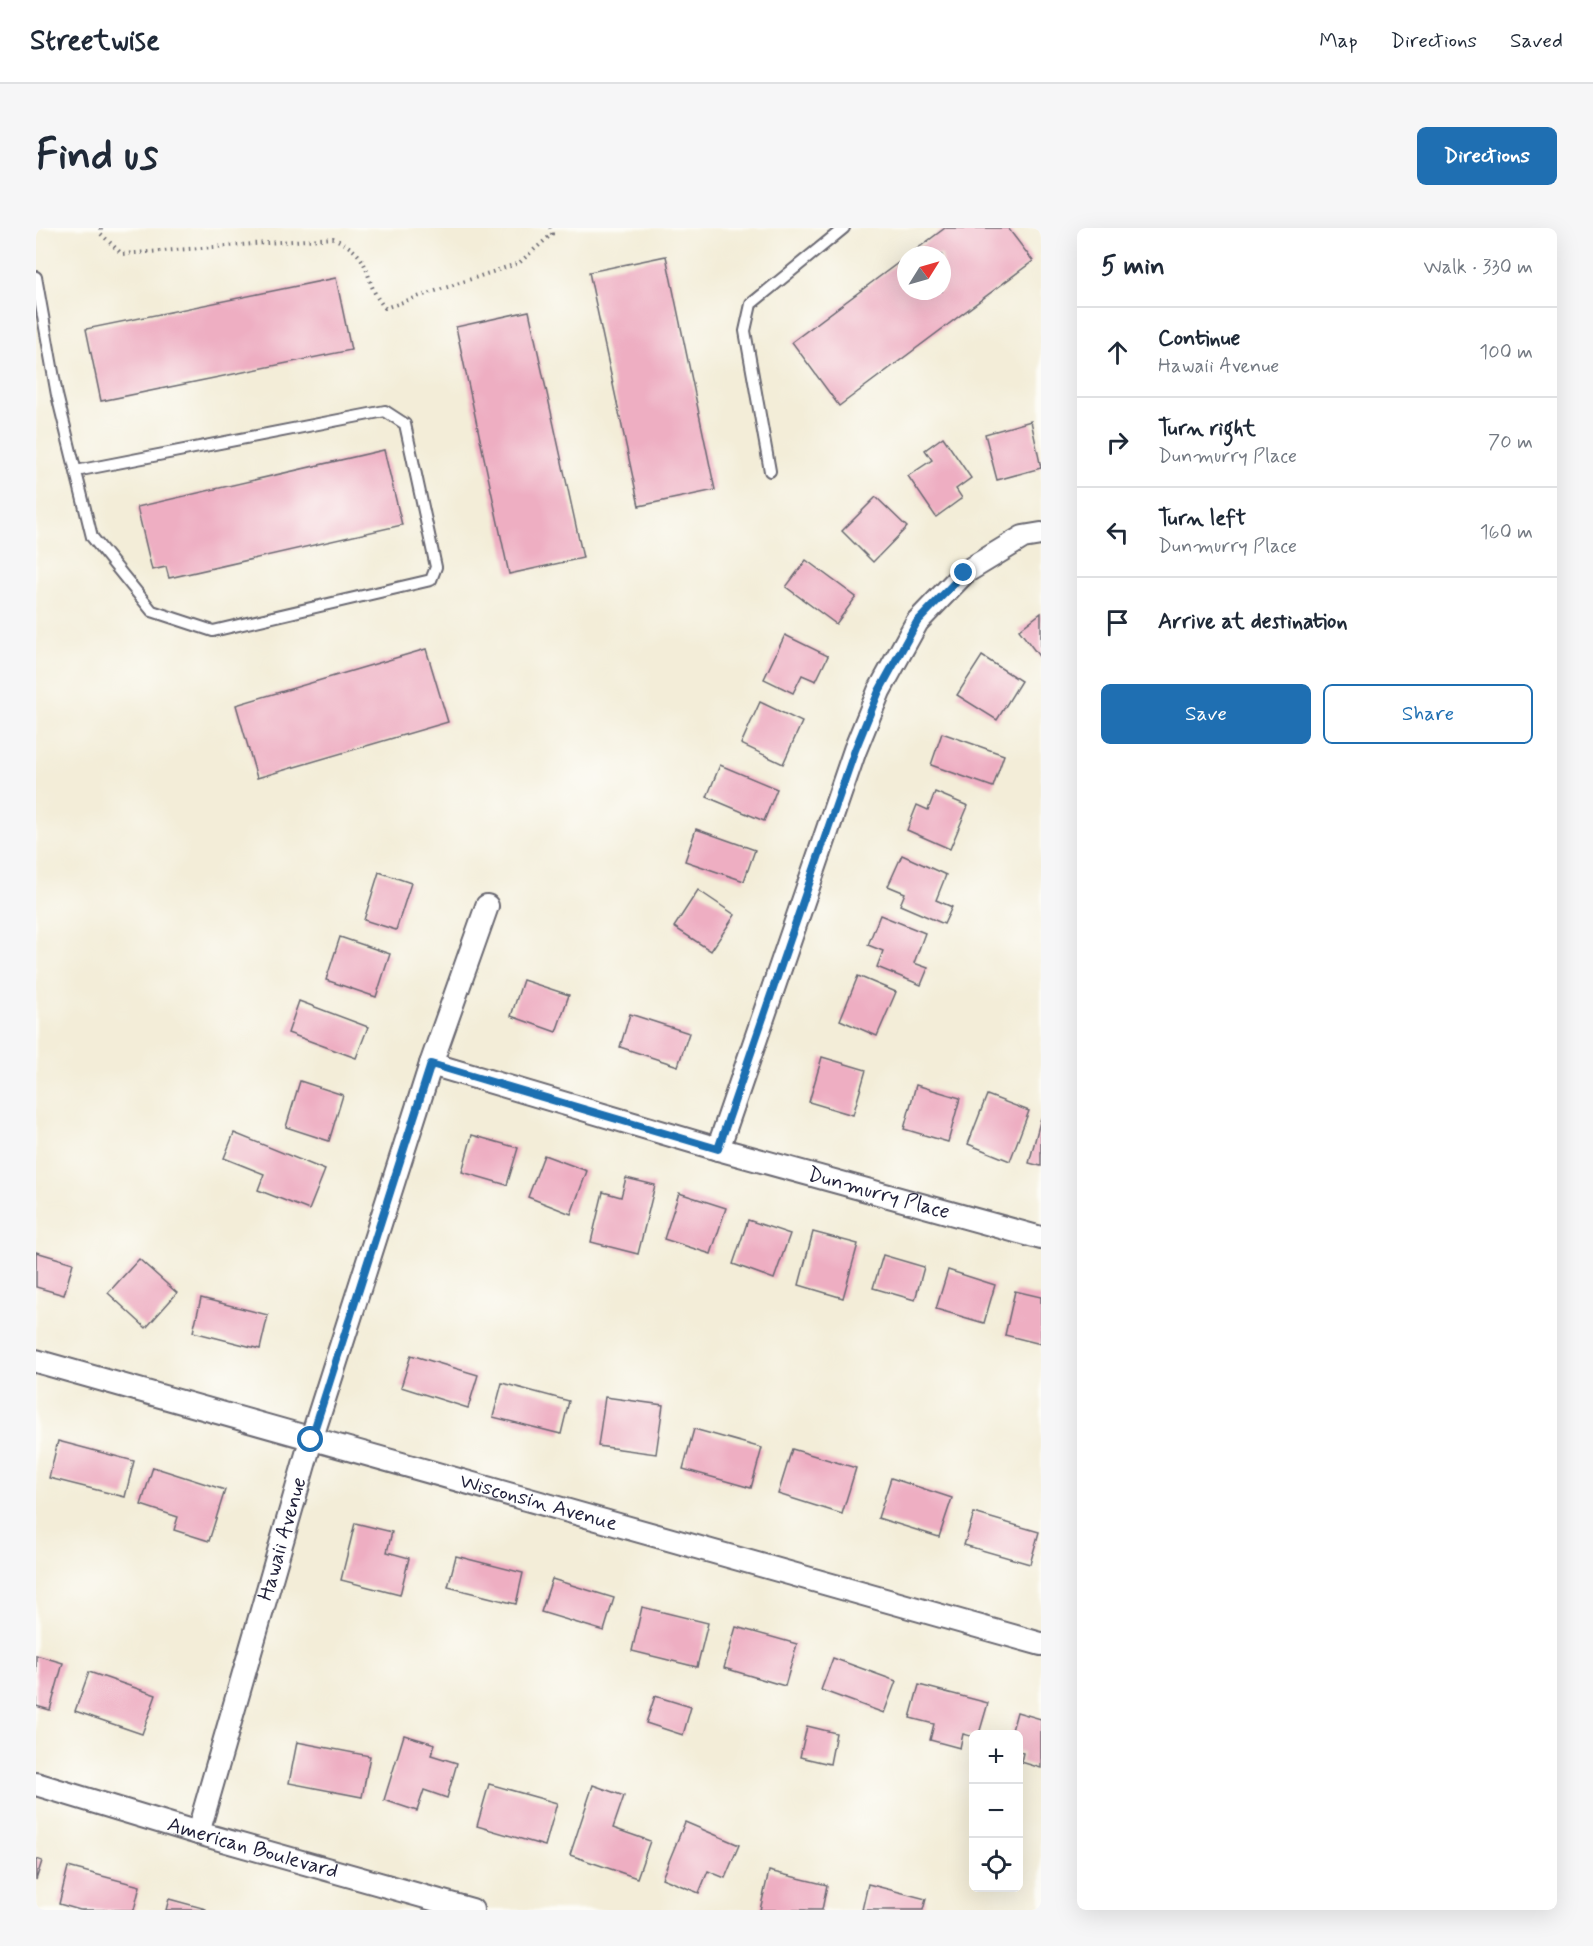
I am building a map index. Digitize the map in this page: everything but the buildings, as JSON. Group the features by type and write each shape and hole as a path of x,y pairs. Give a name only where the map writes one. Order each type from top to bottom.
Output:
{"street":[{"path":"718,1149 855,750 879,691 917,622 964,573 1023,537 1041,534"},
{"name":"Hawaii Avenue","path":"198,1833 311,1440 431,1064 487,906"},
{"name":"Dunmurry Place","path":"431,1064 718,1149 1041,1238"},
{"name":"Wisconsin Avenue","path":"36,1361 1041,1644"},
{"name":"American Boulevard","path":"36,1784 198,1833 472,1910"}],"lane":[{"path":"770,471 745,332 751,304 844,228"},
{"path":"36,277 57,395 92,537 152,612 213,631 431,580 436,567 405,424 385,411 76,471"}],"path":[{"path":"101,228 101,234 122,254 333,238 352,247 368,268 374,295 386,308 519,263 552,234 550,228"}],"route":[{"path":"311,1440 431,1064 718,1149 855,750 879,691 917,622 964,573"}]}
